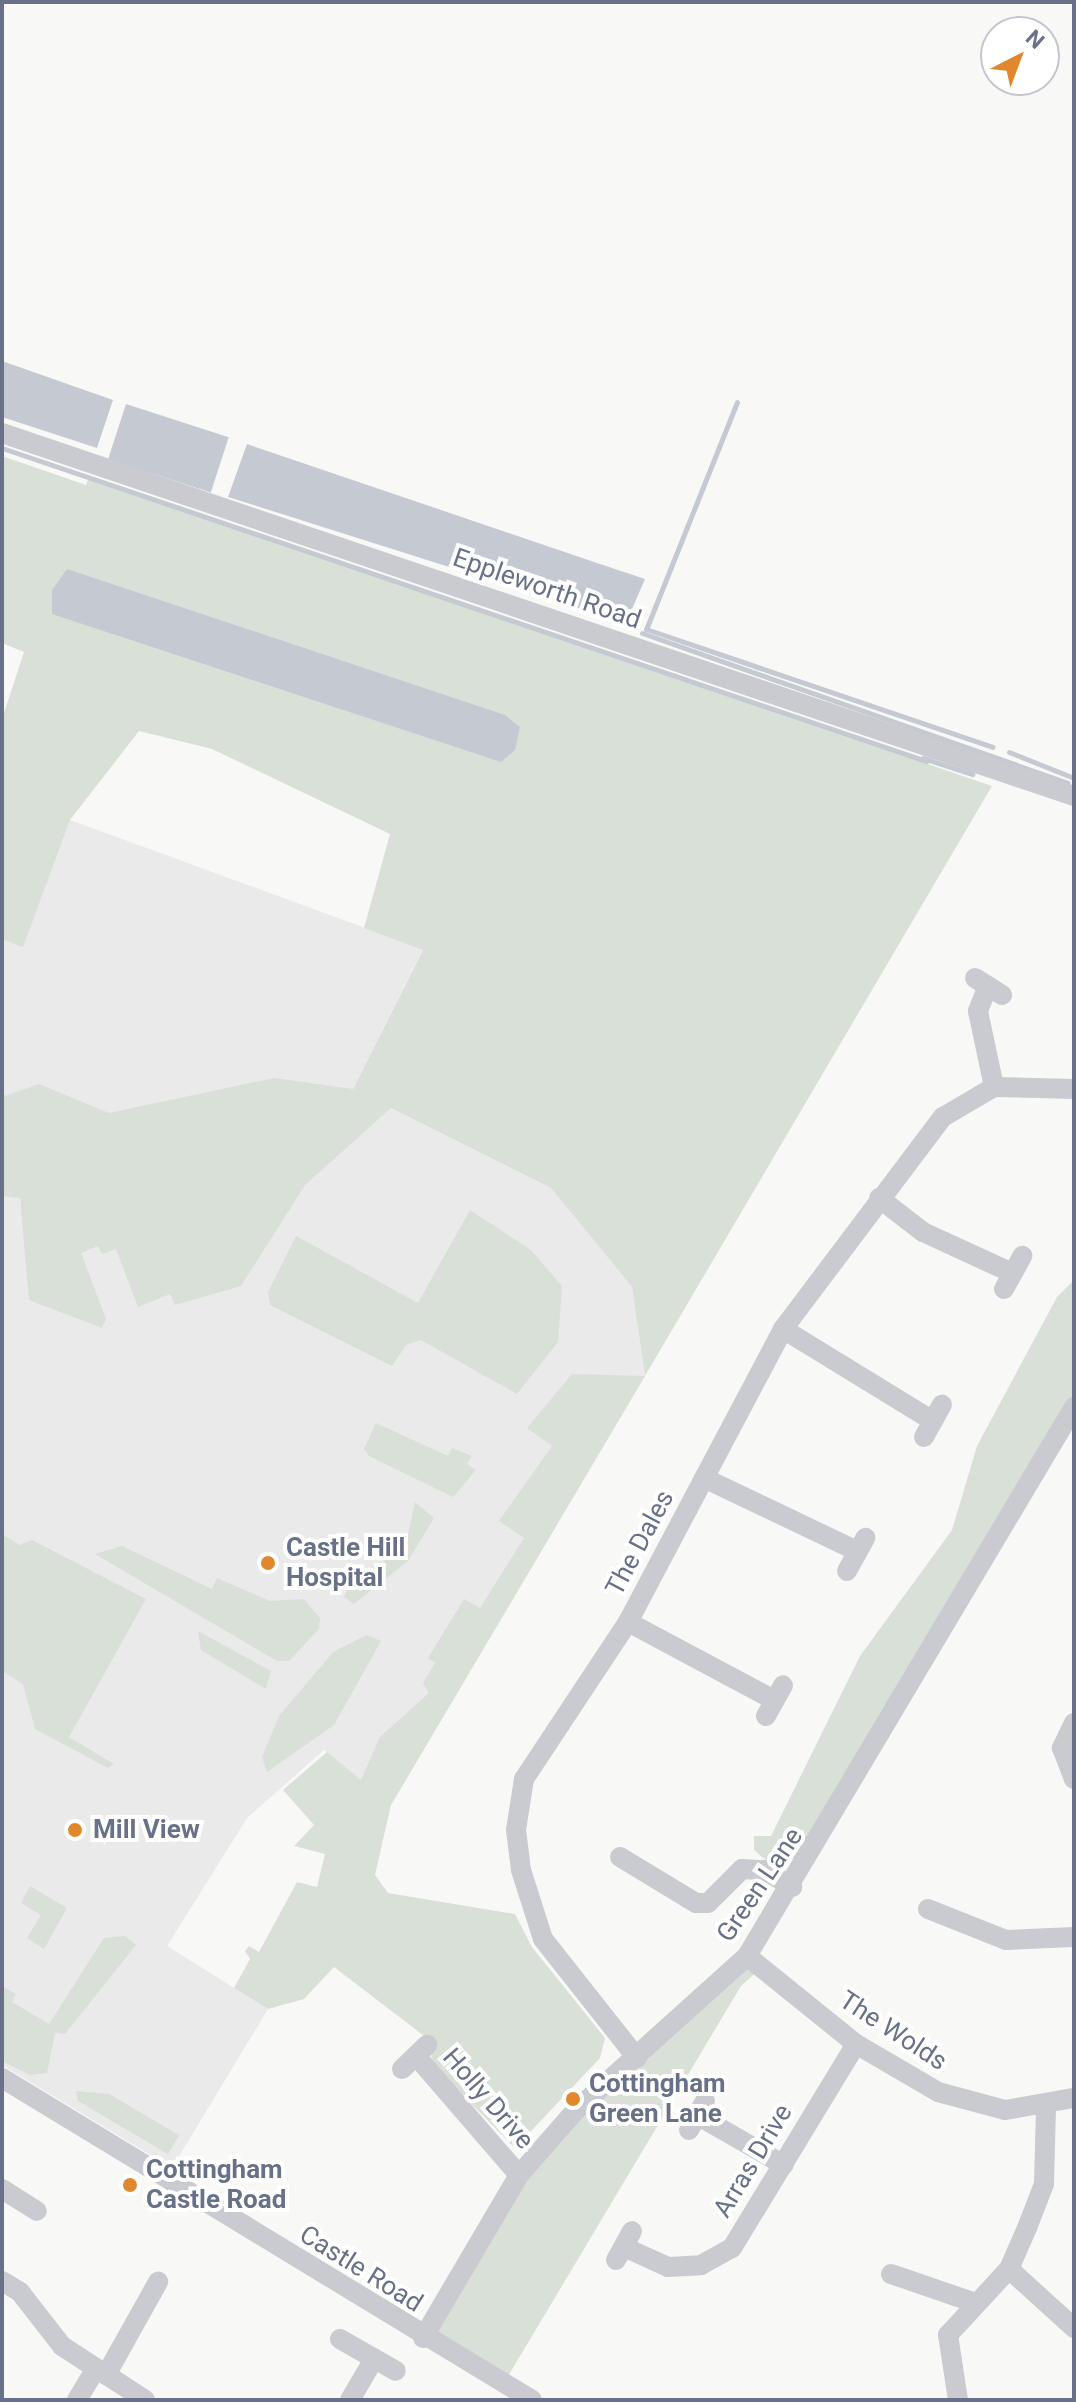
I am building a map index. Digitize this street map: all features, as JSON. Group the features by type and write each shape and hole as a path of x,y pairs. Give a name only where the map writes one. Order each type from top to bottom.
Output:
{"street":[{"name":"Eppleworth Road","path":"2,433 1074,796"},
{"path":"988,986 978,1011 994,1087 1074,1089"},
{"name":"The Dales","path":"637,2058 543,1939 516,1830 524,1779 548,1732 582,1695 628,1622 783,1329 943,1117 994,1087"},
{"path":"879,1198 923,1232 1013,1273"},
{"path":"783,1329 933,1421"},
{"name":"Green Lane","path":"423,2338 519,2175 575,2111 747,1956 792,1887 1074,1407"},
{"path":"704,1478 861,1545 847,1571"},
{"path":"628,1622 774,1701"},
{"path":"1074,1723 1062,1748 1074,1779"},
{"path":"620,1857 696,1903 708,1903 742,1869 764,1870 792,1887"},
{"path":"928,1906 1006,1940 1074,1937"},
{"name":"The Wolds","path":"747,1956 856,2044 972,2105 1046,2108 1074,2098"},
{"name":"Arras Drive","path":"624,2246 668,2267 701,2265 732,2248 856,2044"},
{"name":"Holly Drive","path":"415,2057 519,2175"},
{"name":"Castle Road","path":"2,2078 423,2338 532,2400"},
{"path":"958,2400 948,2335 973,2302 1009,2269 1044,2184 1046,2108"},
{"path":"697,2115 784,2165"},
{"path":"2,2189 37,2211"},
{"path":"1009,2269 1074,2328"},
{"path":"890,2274 973,2302"},
{"path":"2,2281 20,2292 62,2346 145,2400"},
{"path":"77,2400 101,2372 158,2282"},
{"path":"340,2339 396,2371"},
{"path":"350,2400 374,2359"}],"shaded area":[{"path":"2,361 113,400 97,448 2,417"},
{"path":"126,404 229,437 211,493 108,459"},
{"path":"247,444 645,579 626,623 228,497"},
{"path":"2,456 86,485 89,477 992,786 645,1376 632,1287 551,1188 391,1108 305,1185 241,1286 175,1305 170,1294 138,1307 116,1249 102,1254 98,1246 81,1253 106,1319 102,1328 29,1300 20,1198 2,1196 2,1097 39,1084 109,1113 274,1078 353,1089 423,950 364,928 390,834 212,749 139,731 70,820 23,947 2,939 2,719 24,652 2,643"},
{"path":"67,569 505,715 520,727 515,750 501,762 52,614 52,590"},
{"name":"Castle Hill Hospital","path":"2,795 423,949 353,1089 551,1188 632,1287 645,1376 391,1805 324,1750 247,1818 167,1946 268,2009 172,2168 2,2065"},
{"path":"470,1210 531,1250 562,1286 558,1342 517,1394 421,1340 406,1345 392,1366 270,1305 268,1292 296,1236 418,1303"},
{"path":"1074,1280 1074,1407 797,1858 770,1864 754,1850 754,1836 771,1836 860,1656 952,1530 977,1446 1057,1297"},
{"path":"572,1374 645,1376 391,1805 375,1875 388,1893 515,1914 532,1947 605,2038 600,2058 515,2148 431,2063 432,2042 334,1967 304,1999 268,2009 234,1988 250,1959 245,1951 249,1946 259,1952 297,1882 317,1887 325,1854 294,1846 314,1825 283,1790 327,1752 361,1780 380,1737 429,1693 423,1683 435,1663 428,1658 464,1599 480,1608 524,1538 499,1521 552,1446 527,1428"},
{"path":"376,1423 448,1456 452,1448 472,1456 467,1464 476,1470 453,1497 369,1456 364,1449"},
{"path":"415,1502 434,1518 408,1561 354,1604 344,1597 351,1582 364,1587 375,1580 391,1547 406,1545"},
{"path":"2,1534 19,1545 32,1540 146,1599 69,1737 114,1764 108,1768 35,1729 23,1684 2,1671"},
{"path":"122,1546 212,1589 217,1578 270,1601 304,1599 320,1618 319,1629 289,1661 277,1661 95,1554"},
{"path":"198,1631 271,1671 266,1689 201,1650"},
{"path":"367,1635 381,1641 334,1725 267,1772 262,1757 279,1716 333,1652"},
{"path":"30,1886 67,1908 44,1949 27,1938 41,1915 21,1903"},
{"path":"125,1936 136,1945 65,2034 55,2033 47,2073 30,2075 2,2061 2,1986 16,1994 12,2002 49,2024 104,1938"},
{"path":"747,1956 762,1967 741,1986 504,2383 423,2338 519,2175"},
{"path":"76,2091 109,2094 179,2135 168,2154 78,2101"}],"waterway":[{"path":"737,402 646,629 992,747"},
{"path":"2,448 926,761"},
{"path":"642,633 1067,783"},
{"path":"1009,752 1074,778"},
{"path":"923,758 972,774"}],"place":[{"name":"Castle Hill Hospital","path":"268,1563"},
{"name":"Mill View","path":"75,1830"},
{"name":"Cottingham Green Lane","path":"573,2099"},
{"name":"Cottingham Castle Road","path":"130,2185"}]}
